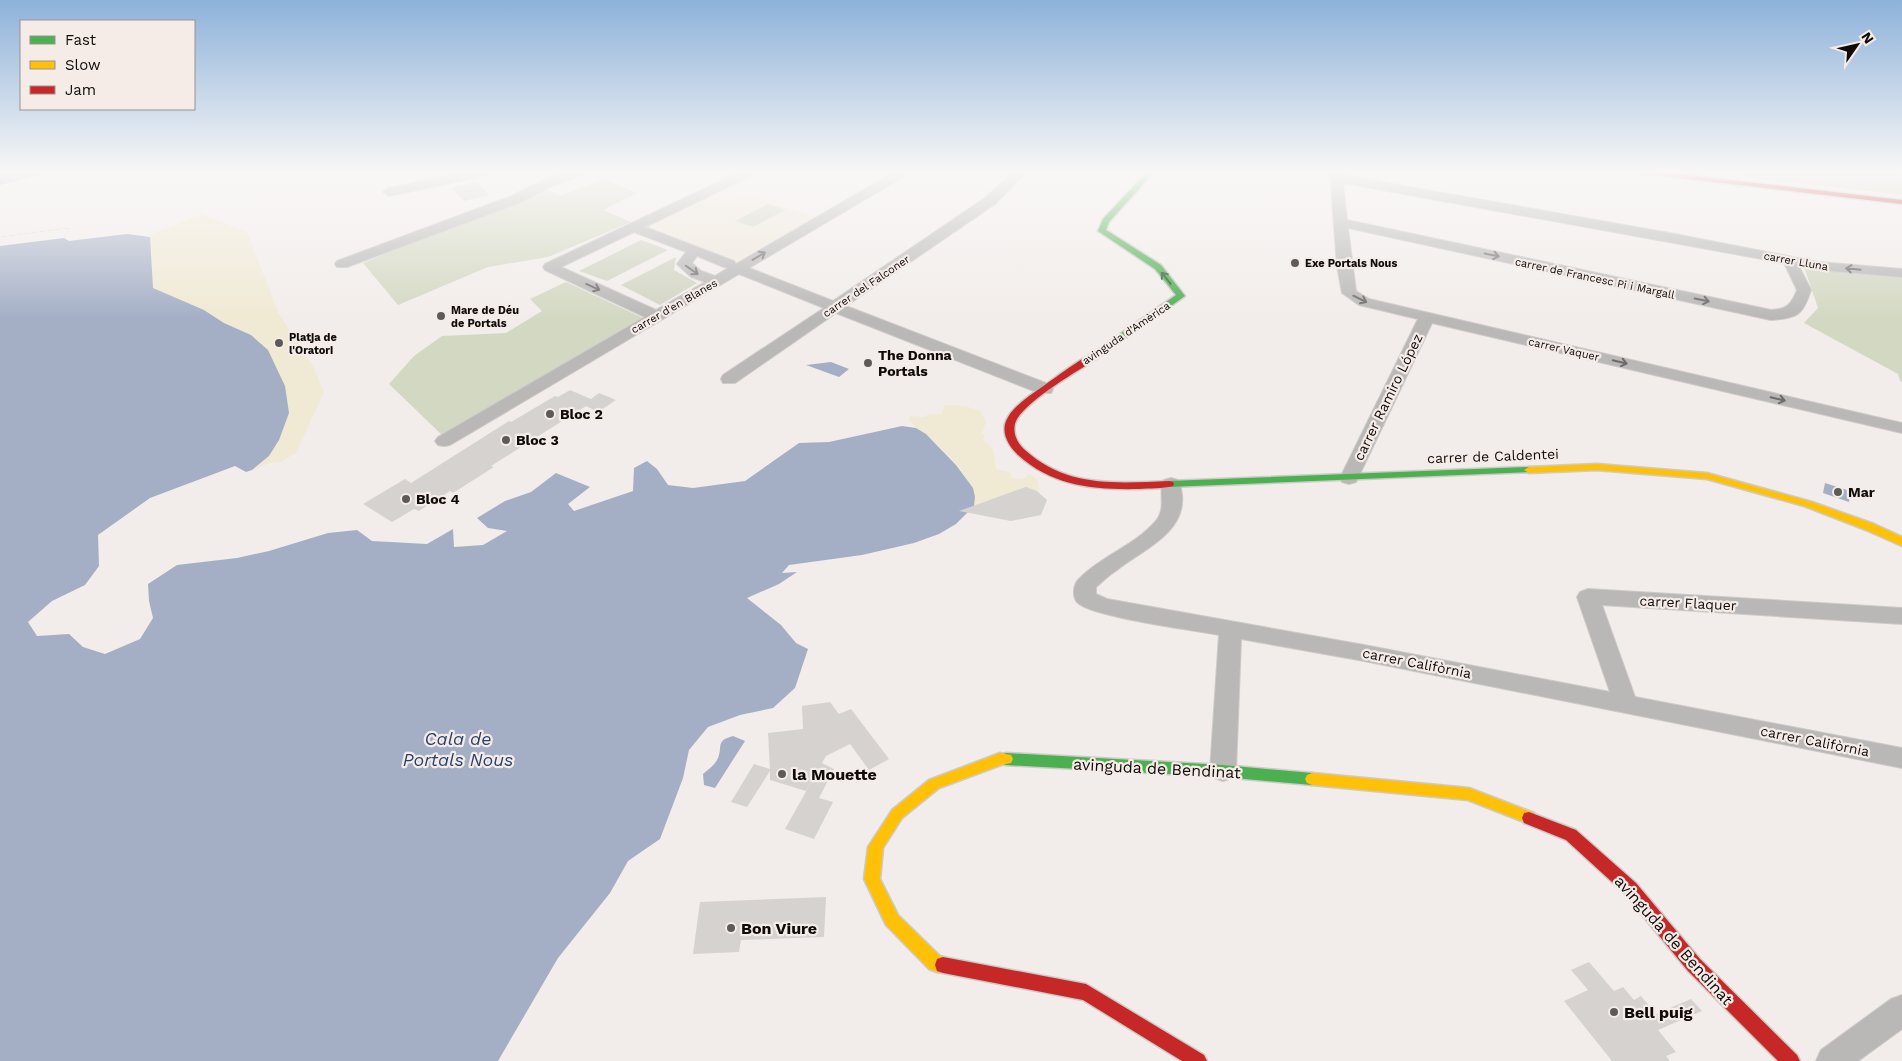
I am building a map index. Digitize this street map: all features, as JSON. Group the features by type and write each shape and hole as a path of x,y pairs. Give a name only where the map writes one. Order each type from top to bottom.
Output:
{"street":[{"path":"342,264 459,221"},
{"path":"648,221 550,267 656,316"},
{"name":"carrer d'en Blanes","path":"444,442 819,221"},
{"name":"carrer del Falconer","path":"729,379 962,221"},
{"name":"avinguda d'Amèrica","path":"1045,389 1181,296 1158,267 1102,231 1106,221"},
{"name":"carrer Lluna","path":"1582,221 1828,267 1902,273"},
{"name":"carrer de Francesc Pi i Margall","path":"1341,223 1771,315 1786,314 1798,307 1804,290 1790,260"},
{"name":"carrer Vaquer","path":"1341,223 1344,266 1349,293 1364,302 1902,428"},
{"path":"634,227 1045,389"},
{"path":"694,250 684,264 696,274 716,281"},
{"name":"carrer Ramiro López","path":"1349,478 1427,317"},
{"name":"carrer de Caldentei","path":"1045,389 1025,404 1013,417 1009,429 1012,441 1024,457 1046,471 1073,482 1108,485 1171,484 1597,467 1707,476 1808,504 1870,527 1902,542"},
{"name":"carrer Califòrnia","path":"1171,484 1174,504 1164,525 1143,543 1110,564 1085,586 1086,598 1102,606 1230,628 1902,758"},
{"name":"carrer Flaquer","path":"1626,704 1588,596 1902,616"},
{"path":"1224,771 1230,628"},
{"name":"avinguda de Bendinat","path":"1198,1061 1086,992 1036,984 935,963 892,920 872,879 876,847 897,814 934,784 1000,760 1224,771 1469,794 1571,835 1630,888 1694,965 1790,1061"},
{"path":"1832,1061 1902,1010"}],"shaded area":[{"path":"655,221 809,221 737,261 643,226"}],"green space":[{"path":"467,221 631,222 548,257 488,267 398,305 363,263"},
{"path":"736,221 765,221 753,227"},
{"path":"641,240 668,250 607,281 579,271"},
{"path":"676,257 674,270 697,283 660,305 621,285"},
{"path":"1804,267 1902,277 1902,382 1898,374 1804,323 1818,308"},
{"path":"566,282 643,318 442,435 389,384 414,356 442,336 506,333 542,311 530,299"}],"sand":[{"name":"Platja de l'Oratori","path":"186,221 218,221 247,232 279,314 313,366 324,392 296,453 278,463 272,462 252,470 269,456 251,335 224,323 204,310 152,288 150,237 154,233"},
{"path":"945,405 965,406 980,411 986,422 982,433 985,436 983,440 993,449 996,468 1012,474 1011,477 1016,479 1026,478 1029,474 1038,480 1040,488 1037,491 974,506 974,496 966,477 944,451 909,419 910,416 923,417 930,414 941,414"}],"water":[{"name":"Cala de Portals Nous","path":"69,228 64,238 69,241 127,234 150,237 153,288 204,310 224,323 251,335 268,350 285,386 289,413 279,440 269,456 252,470 246,472 235,466 150,498 98,535 99,566 85,585 52,601 28,622 37,636 69,634 83,647 105,654 140,639 153,618 148,584 177,565 237,558 269,551 328,533 357,530 372,541 427,544 453,529 454,547 483,545 507,531 488,528 477,518 505,501 531,492 556,473 590,487 568,504 574,511 633,491 634,468 647,461 657,469 668,485 693,488 745,481 799,443 829,442 902,426 916,428 926,434 956,465 973,488 974,506 956,524 939,534 914,543 862,555 789,565 782,573 797,572 779,584 747,598 781,625 796,643 808,649 795,688 773,708 740,715 708,727 689,750 683,778 660,839 628,861 610,893 558,958 498,1061 0,1061 0,237"},
{"path":"831,362 849,369 839,377 806,365"},
{"path":"1825,483 1850,491 1849,502 1823,493"},
{"path":"733,736 745,741 715,788 704,785 703,774 717,760 722,742"}],"pier":[{"path":"69,228 64,238 0,246 0,237"}],"building":[{"path":"570,390 591,399 599,393 616,400 598,412 586,406 491,466 494,467 453,493 450,491 419,511 414,509 392,522 363,504 405,479 411,483 509,421 511,422 555,396 558,397"},
{"path":"1026,487 1037,491 1047,500 1041,515 1011,521 959,511"},
{"name":"la Mouette","path":"830,702 839,714 851,709 889,759 869,770 850,744 826,756 806,791 770,780 770,771 747,807 731,802 754,764 770,769 768,733 803,729 802,706"},
{"path":"822,763 834,769 819,798 833,802 814,839 785,829"},
{"name":"Bon Viure","path":"826,897 824,937 741,940 739,952 693,954 700,902"},
{"name":"Bell puig","path":"1589,962 1614,991 1623,987 1634,1000 1641,996 1656,1014 1691,999 1702,1011 1658,1030 1676,1052 1666,1056 1670,1061 1612,1061 1564,1001 1588,990 1571,970"}],"traffic: fast":[{"path":"1096,355 1181,296 1158,267 1102,231 1106,221"},
{"path":"1169,484 1529,470"},
{"path":"1006,759 1223,771 1312,779"}],"traffic: slow":[{"path":"1529,470 1597,467 1707,476 1808,504 1870,527 1902,542"},
{"path":"943,965 935,963 892,920 872,879 876,847 897,814 934,784 1000,759 1006,759"},
{"path":"1312,779 1469,794 1529,818"}],"traffic: jam":[{"path":"1096,355 1038,394 1018,411 1010,423 1010,436 1019,450 1035,464 1052,474 1070,480 1089,484 1129,486 1169,484"},
{"path":"1529,818 1571,835 1630,888 1694,965 1791,1061"},
{"path":"943,965 1086,992 1198,1061"}],"place":[{"name":"Exe Portals Nous","path":"1295,263"},
{"name":"Mare de Déu de Portals","path":"441,316"},
{"name":"Platja de l'Oratori","path":"279,343"},
{"name":"The Donna Portals","path":"868,363"},
{"name":"Bloc 2","path":"550,414"},
{"name":"Bloc 3","path":"506,440"},
{"name":"Mar","path":"1838,492"},
{"name":"Bloc 4","path":"406,499"},
{"name":"la Mouette","path":"782,774"},
{"name":"Bon Viure","path":"731,928"},
{"name":"Bell puig","path":"1614,1012"}]}
